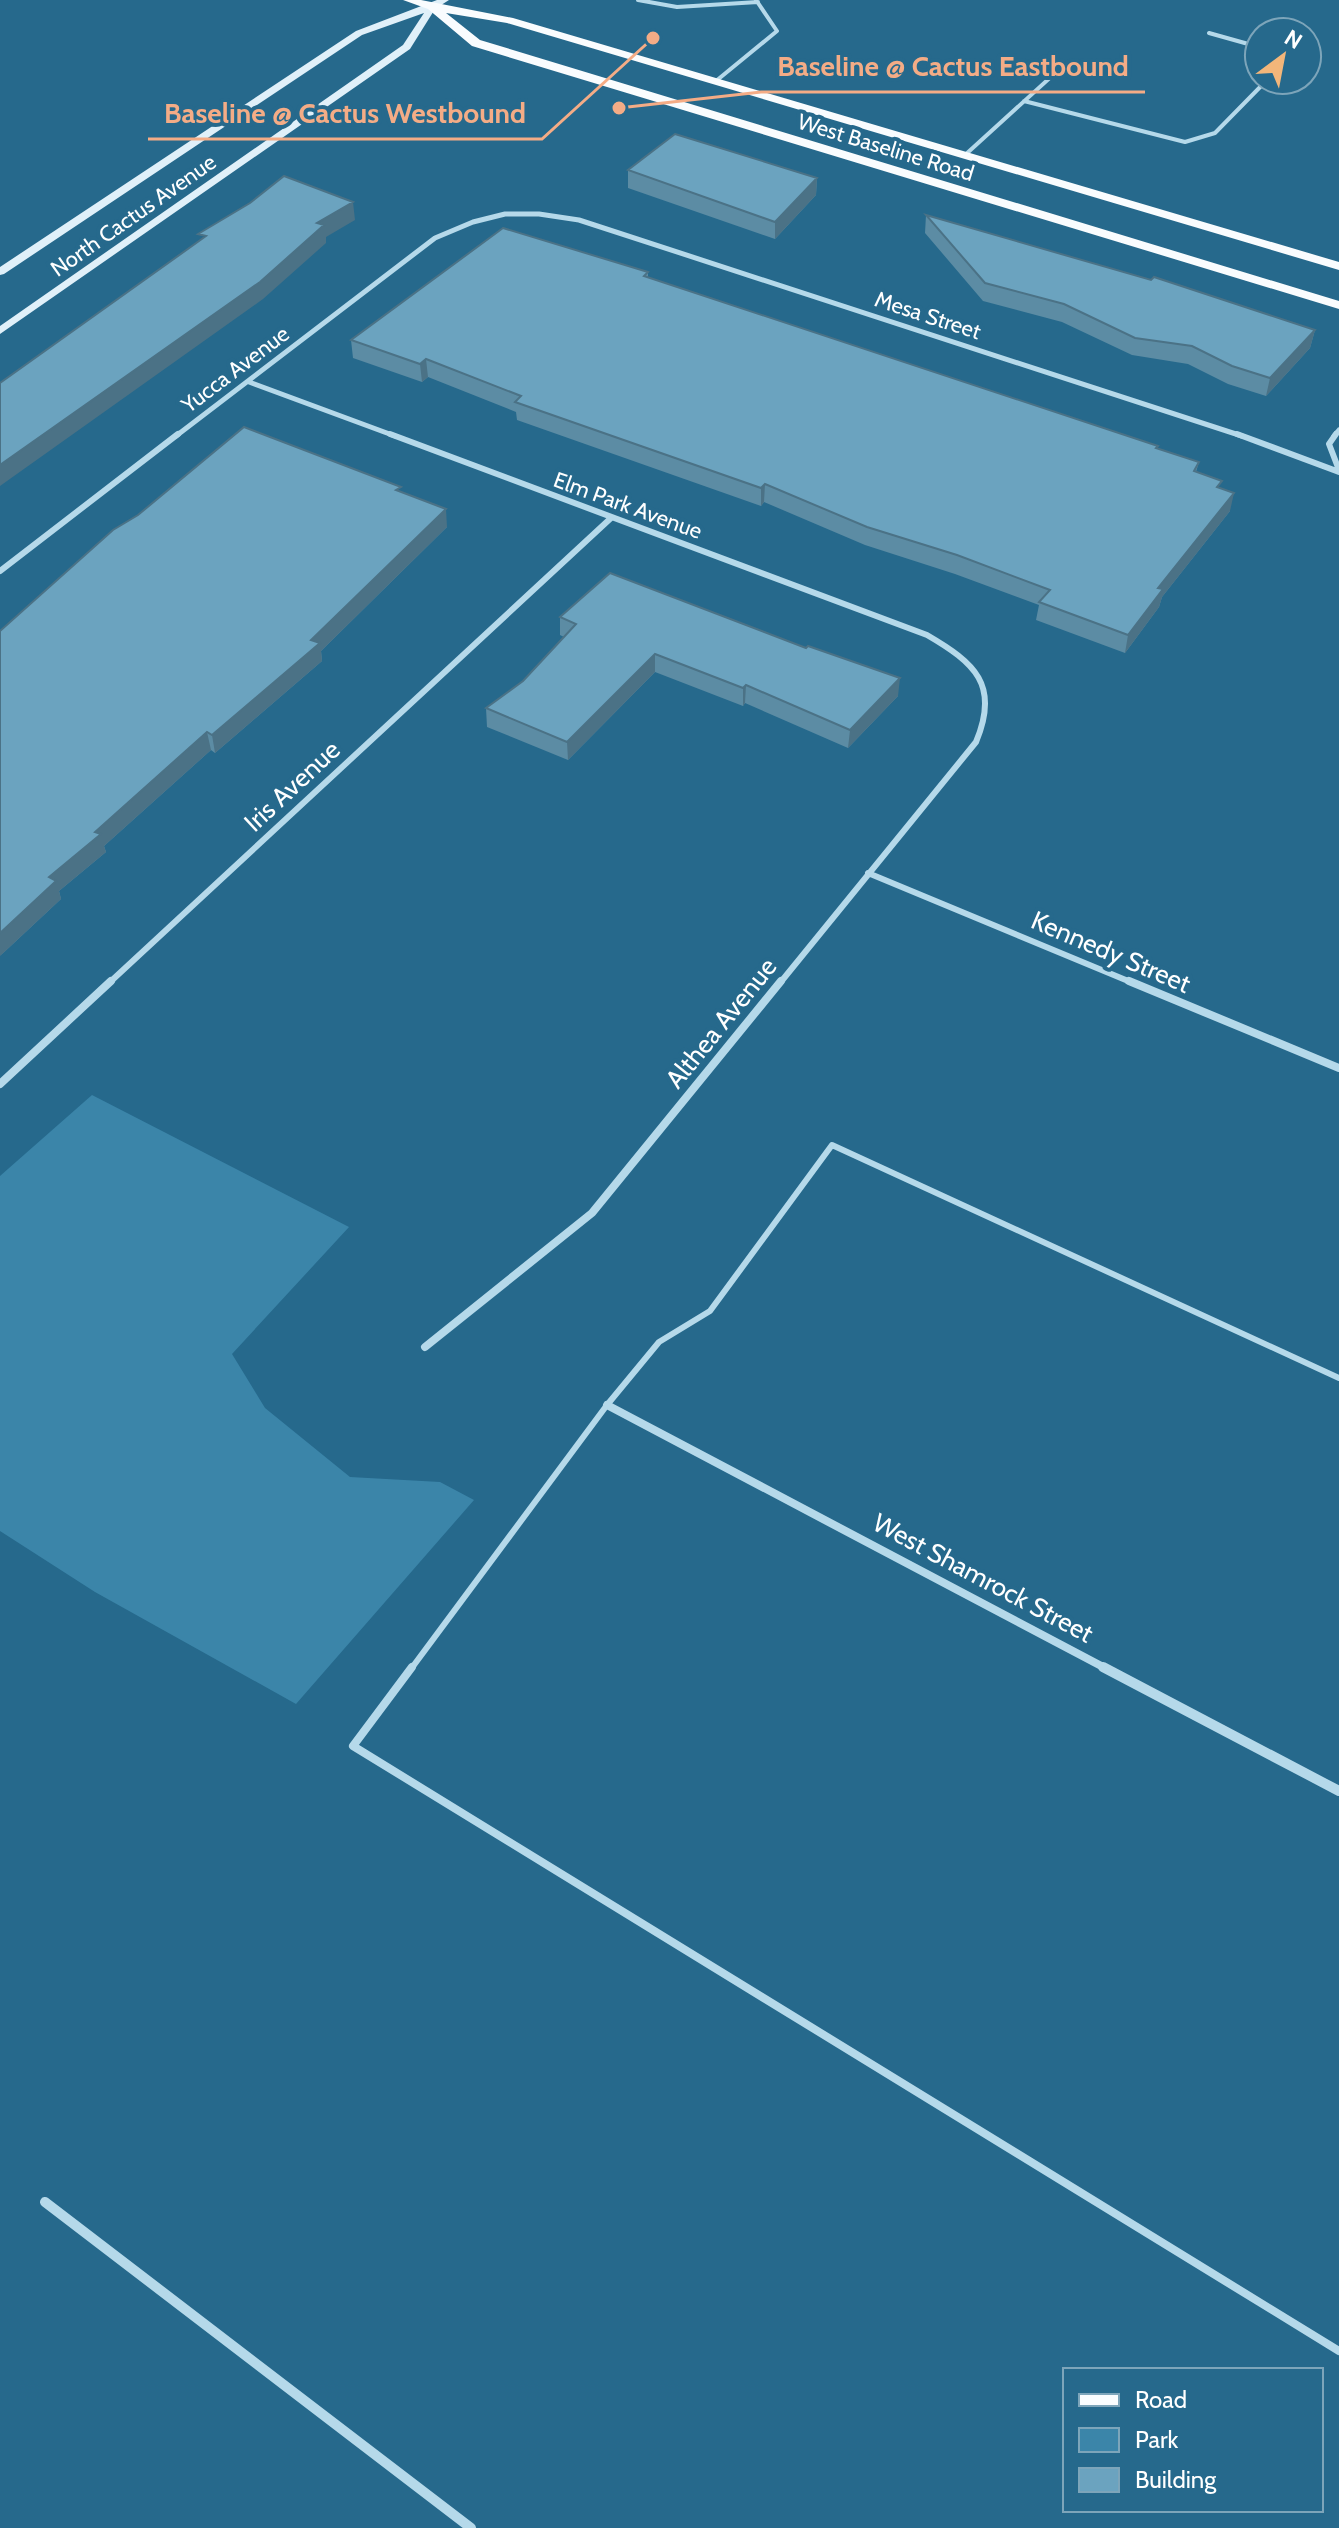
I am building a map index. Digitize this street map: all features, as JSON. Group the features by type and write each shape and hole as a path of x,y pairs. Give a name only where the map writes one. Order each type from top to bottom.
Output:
{"main road":[{"name":"West Baseline Road","path":"409,0 509,20 1339,266"},
{"name":"West Baseline Road","path":"438,4 476,43 1339,305"},
{"name":"North Cactus Avenue","path":"0,272 359,33 438,4"},
{"name":"North Cactus Avenue","path":"0,331 407,47 438,4"}],"street":[{"name":"Yucca Avenue","path":"0,571 435,238 466,223 501,213"},
{"name":"Mesa Street","path":"501,213 541,213 579,220 1230,432 1339,471"},
{"name":"Elm Park Avenue","path":"249,382 927,635 961,655 983,680"},
{"path":"1339,430 1329,444 1339,471"},
{"name":"Iris Avenue","path":"0,1084 611,518"},
{"name":"Althea Avenue","path":"425,1347 592,1213 976,742 987,711 983,680"},
{"name":"Kennedy Street","path":"868,873 1339,1068"},
{"name":"West Shamrock Street","path":"607,1405 1339,1791"},
{"path":"45,2202 471,2528"}],"lane":[{"path":"638,0 677,7 757,1 777,31 716,81"},
{"path":"1209,33 1243,43"},
{"path":"965,155 1064,65"},
{"path":"1024,101 1185,142 1215,133 1251,96"},
{"path":"1339,1378 832,1145 710,1311 659,1342 607,1405 353,1746 1339,2351"}],"green space":[{"path":"92,1095 349,1227 232,1354 265,1408 350,1477 440,1482 474,1500 296,1704 95,1592 0,1531 0,1176"}],"building":[{"path":"675,134 817,178 775,222 628,170"},
{"path":"284,176 353,202 317,223 324,225 260,282 0,465 0,383 206,236 198,234 250,203"},
{"path":"926,215 1151,280 1154,277 1315,330 1270,378 1232,366 1192,346 1135,338 1064,304 985,283"},
{"path":"503,228 648,272 644,276 1158,446 1156,448 1199,462 1194,471 1222,481 1217,487 1234,493 1158,588 1163,589 1128,635 1039,602 1050,590 957,555 867,527 765,484 761,488 515,402 521,396 426,359 420,364 351,340"},
{"path":"244,427 401,487 396,490 446,509 311,640 320,643 212,735 207,732 95,832 101,834 49,877 56,881 0,933 0,631 113,530 138,515"},
{"path":"610,573 806,648 808,646 900,678 850,730 746,685 743,688 655,654 567,742 486,708 523,681 576,624 560,617"}],"place":[{"name":"Baseline @ Cactus Westbound","path":"653,38"},
{"name":"Baseline @ Cactus Eastbound","path":"619,108"}]}
